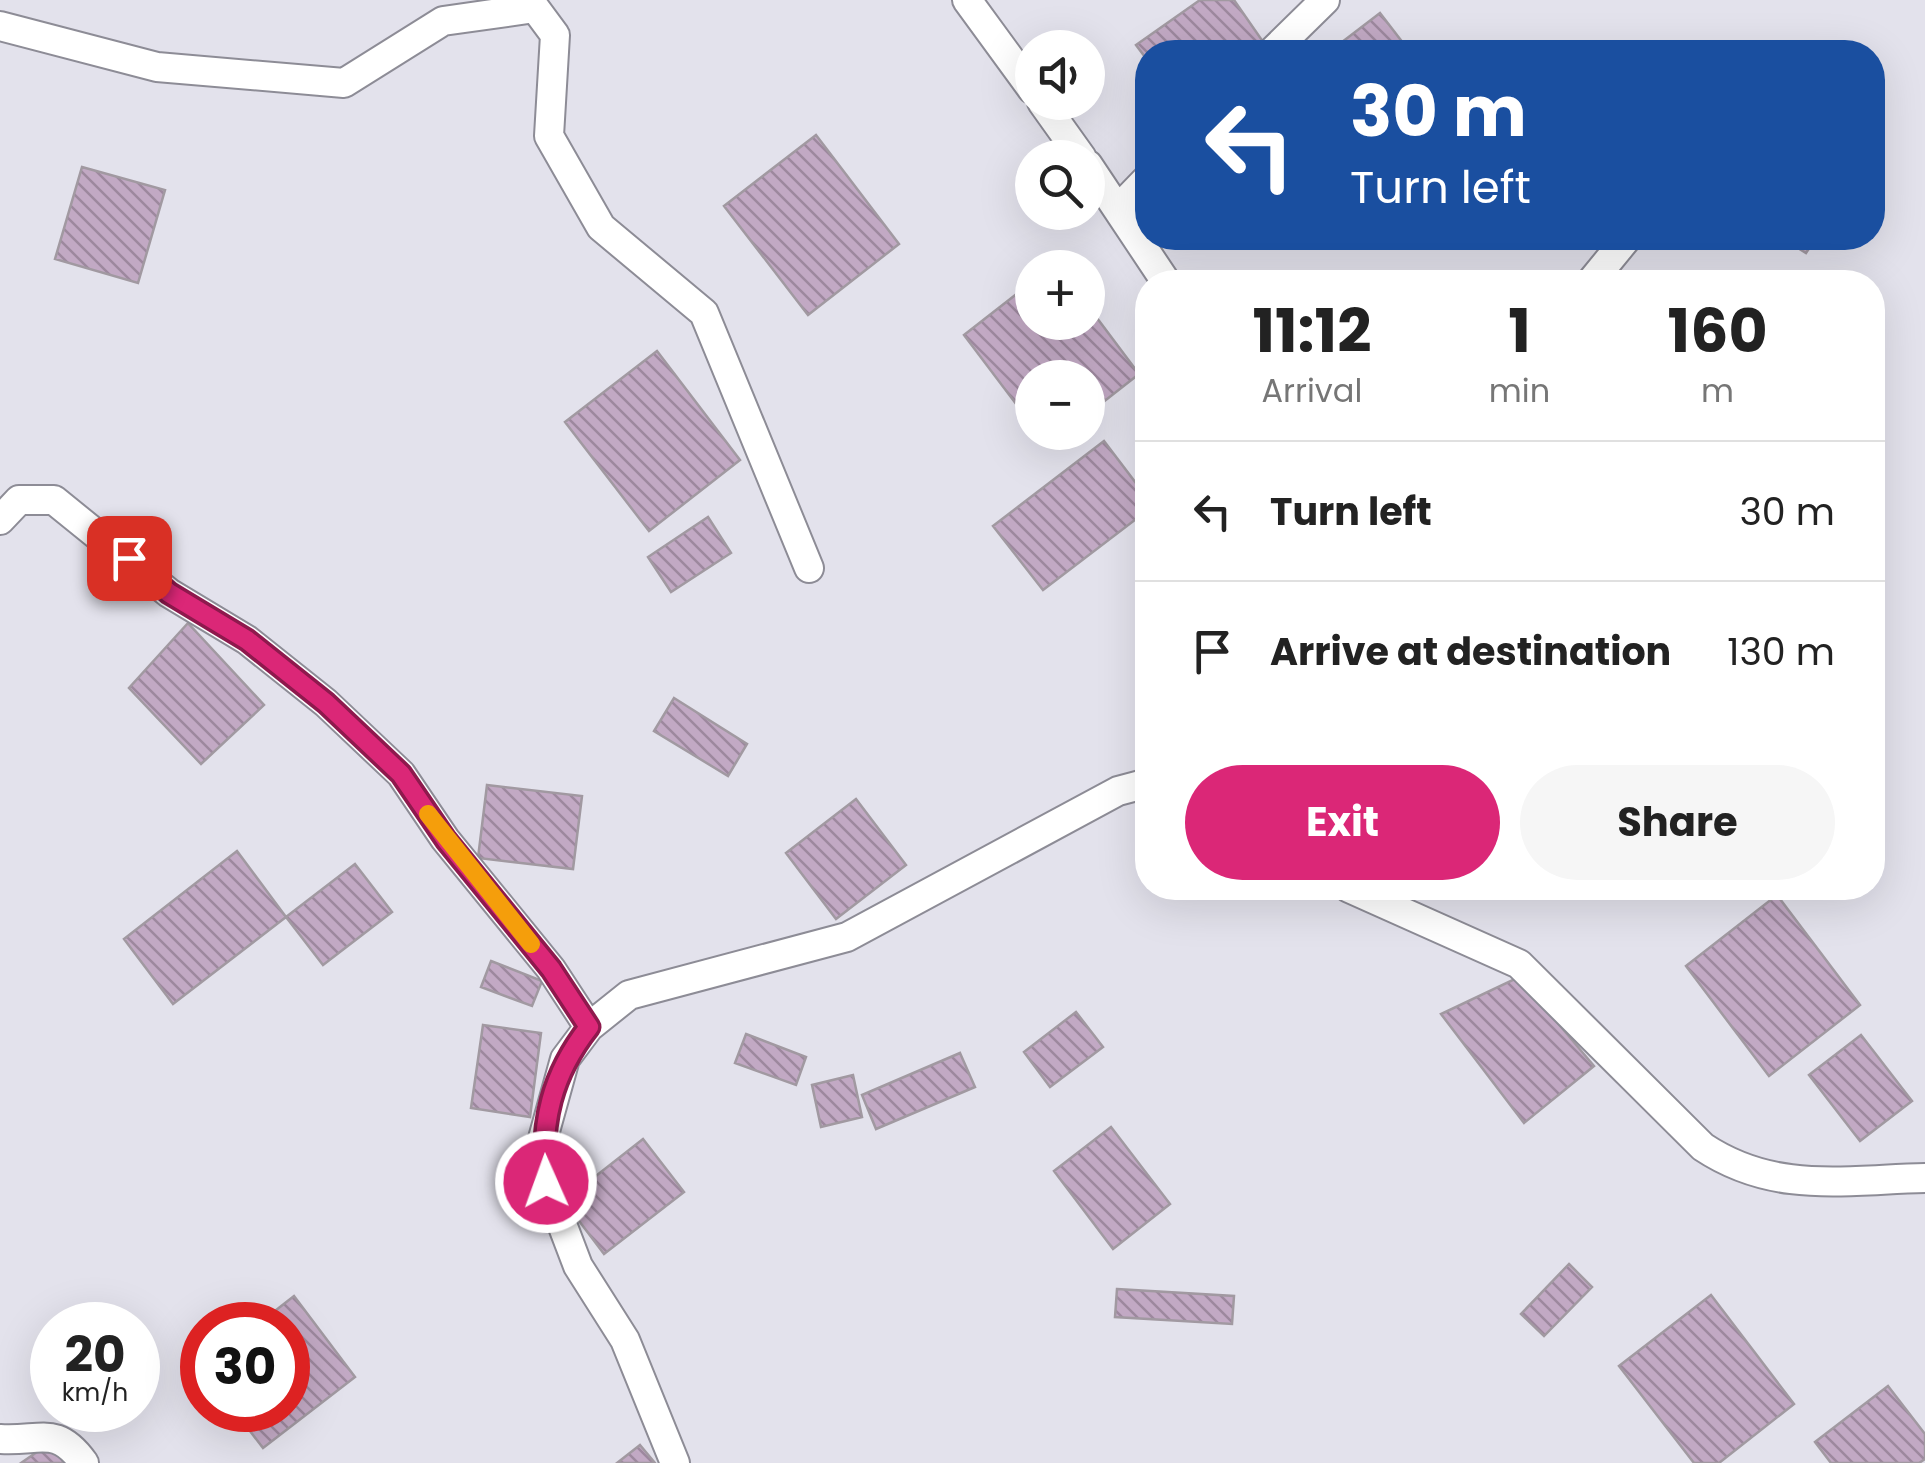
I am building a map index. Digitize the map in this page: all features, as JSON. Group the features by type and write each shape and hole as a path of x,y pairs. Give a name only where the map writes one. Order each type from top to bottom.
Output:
{"street":[{"path":"967,0 1015,66"},
{"path":"1284,40 1325,0"},
{"path":"0,26 157,67 344,83 443,21 535,8 555,35 549,136 601,226 704,314 809,568"},
{"path":"1105,187 1135,232"},
{"path":"1120,208 1135,192"},
{"path":"1601,270 1617,250"},
{"path":"0,520 19,500 54,500 169,593 247,640 326,703 401,774 446,840 551,969 589,1027"},
{"path":"675,1463 624,1340 578,1266 546,1182 542,1142 564,1059 589,1027 629,994 847,938 1118,791 1135,786"},
{"path":"1376,900 1519,964 1703,1147 1734,1168 1762,1177 1795,1180 1925,1178"},
{"path":"0,1440 29,1442 38,1436 51,1436 66,1442 84,1463"}],"building":[{"path":"1200,0 1234,0 1262,40 1143,40"},
{"path":"1380,13 1401,40 1345,40"},
{"path":"816,135 899,244 808,315 724,206"},
{"path":"82,167 165,190 138,283 55,259"},
{"path":"1015,295 1015,340 1105,340 1105,329 1135,369 1135,377 1105,401 1105,360 1015,360 1015,402 964,335"},
{"path":"657,351 740,460 649,531 565,422"},
{"path":"1105,442 1135,482 1135,520 1043,590 993,526 1092,450 1105,450"},
{"path":"708,517 731,553 671,592 648,557"},
{"path":"188,623 264,705 201,764 129,688"},
{"path":"674,698 747,744 728,776 654,731"},
{"path":"487,785 582,796 573,869 478,858"},
{"path":"856,799 906,865 836,919 786,853"},
{"path":"237,851 286,917 173,1004 124,939"},
{"path":"355,864 392,912 323,965 286,917"},
{"path":"1771,900 1781,900 1860,1005 1769,1076 1686,966"},
{"path":"491,961 542,981 532,1006 481,987"},
{"path":"1519,977 1594,1066 1524,1123 1441,1014"},
{"path":"1076,1012 1103,1047 1050,1087 1024,1052"},
{"path":"483,1025 541,1033 530,1117 471,1108"},
{"path":"746,1034 806,1057 796,1085 735,1063"},
{"path":"1861,1035 1912,1101 1860,1141 1809,1075"},
{"path":"960,1053 975,1087 876,1129 862,1095"},
{"path":"853,1075 862,1117 821,1127 812,1085"},
{"path":"1111,1127 1170,1204 1113,1249 1054,1171"},
{"path":"643,1139 684,1192 604,1254 564,1201"},
{"path":"1569,1264 1592,1287 1544,1336 1521,1314"},
{"path":"1117,1289 1234,1296 1232,1324 1115,1317"},
{"path":"1711,1295 1794,1404 1719,1463 1694,1463 1619,1366"},
{"path":"310,1317 355,1377 310,1412"},
{"path":"1888,1386 1925,1434 1925,1459 1919,1463 1831,1463 1815,1442"},
{"path":"251,1432 284,1432 263,1448"},
{"path":"50,1443 64,1463 21,1463"},
{"path":"640,1445 655,1463 617,1463"}],"slow traffic":[{"path":"428,814 531,944"}],"route":[{"path":"129,558 169,593 247,640 326,703 401,774 446,840 551,969 589,1027 564,1059 553,1097 542,1142 546,1182"}]}
